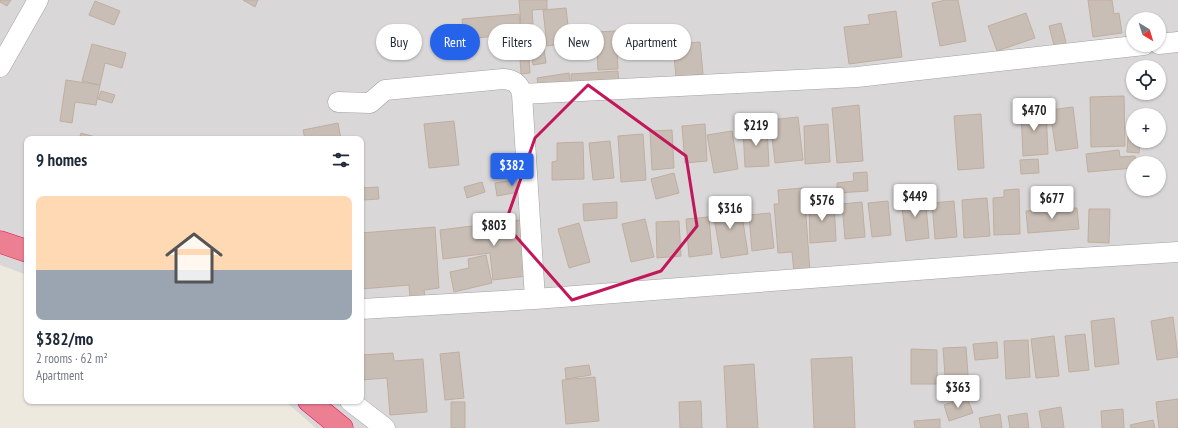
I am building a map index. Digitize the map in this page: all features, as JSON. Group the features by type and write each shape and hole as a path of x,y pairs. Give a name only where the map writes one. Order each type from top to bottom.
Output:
{"highway":[{"path":"0,242 24,250"},
{"path":"313,404 342,428"}],"street":[{"path":"0,67 38,0"},
{"path":"1166,43 1178,42"},
{"path":"522,94 857,77 1126,47"},
{"path":"338,102 370,103 385,90 503,79 516,82 522,94 535,299"},
{"path":"364,310 535,299 1064,258 1178,252"},
{"path":"354,404 385,428"}],"highlighted area":[{"path":"588,85 686,156 697,226 661,271 572,300 505,224 535,138"}],"shaded area":[{"path":"0,0 1178,0 1178,428 316,428 288,404 364,404 364,136 24,136 24,274 0,265"}],"building":[{"path":"0,0 11,0 7,6 0,2"},
{"path":"243,0 258,0 255,7"},
{"path":"519,0 547,0 547,9 532,10 533,24 521,24"},
{"path":"946,0 958,0 966,41 940,46 932,3"},
{"path":"1088,0 1112,0 1114,14 1119,13 1122,33 1093,37"},
{"path":"95,1 120,11 114,25 89,15"},
{"path":"566,8 568,24 554,24 554,45 547,46 546,24 545,24 543,10"},
{"path":"896,11 902,57 849,64 844,27 870,24 868,15"},
{"path":"1026,13 1035,38 997,51 988,26"},
{"path":"519,14 520,24 488,24 488,37 480,38 480,24 462,24 462,19"},
{"path":"1061,23 1069,54 1057,57 1049,26"},
{"path":"612,31 612,60 618,60 618,69 598,70 597,60 604,60 604,32"},
{"path":"700,42 703,74 676,77 674,60 691,60 691,43"},
{"path":"92,44 126,53 122,68 105,63 100,85 82,81"},
{"path":"520,60 529,60 530,73 521,74"},
{"path":"532,60 546,60 546,63 533,65"},
{"path":"618,71 619,86 572,89 571,74"},
{"path":"569,73 571,86 539,91 537,78"},
{"path":"66,80 100,85 96,105 75,102 72,123 60,121"},
{"path":"101,91 115,95 112,103 98,99"},
{"path":"1124,96 1125,146 1091,147 1090,97"},
{"path":"859,105 863,161 837,163 832,108"},
{"path":"1073,107 1078,148 1056,151 1050,110"},
{"path":"1046,109 1048,154 1023,156 1021,110"},
{"path":"981,114 984,168 958,170 954,116"},
{"path":"798,117 803,160 775,163 770,120"},
{"path":"454,121 459,165 429,168 424,124"},
{"path":"338,123 340,136 304,136 303,130"},
{"path":"705,124 707,161 685,163 682,126"},
{"path":"828,124 830,162 805,164 804,126"},
{"path":"767,127 769,166 745,167 743,129"},
{"path":"672,130 674,168 652,170 650,131"},
{"path":"732,131 738,169 714,173 707,135"},
{"path":"81,133 92,136 80,136"},
{"path":"643,134 646,180 621,182 618,136"},
{"path":"610,141 614,178 593,180 589,143"},
{"path":"583,142 584,179 552,180 552,162 557,161 557,143"},
{"path":"1127,148 1139,148 1139,153 1127,152"},
{"path":"1119,150 1120,157 1126,157 1126,169 1088,172 1086,154"},
{"path":"1038,159 1039,173 1021,174 1020,160"},
{"path":"867,172 868,191 837,193 837,183 854,181 853,173"},
{"path":"674,173 679,193 656,199 651,179"},
{"path":"528,178 530,190 497,196 495,183"},
{"path":"482,182 485,192 467,198 464,187"},
{"path":"378,187 379,199 364,200 364,188"},
{"path":"804,188 810,272 794,273 792,252 778,253 774,204 779,204 778,190"},
{"path":"1019,189 1020,234 994,235 993,198 1004,197 1004,190"},
{"path":"925,196 929,238 906,241 901,199"},
{"path":"987,198 990,236 964,238 962,200"},
{"path":"834,201 836,241 810,243 809,203"},
{"path":"888,201 891,235 872,237 868,203"},
{"path":"954,201 957,237 935,239 932,203"},
{"path":"617,202 617,218 584,221 583,204"},
{"path":"740,202 748,254 721,258 712,206"},
{"path":"862,202 865,237 845,239 842,204"},
{"path":"1077,208 1079,229 1028,233 1026,211"},
{"path":"1089,209 1110,209 1109,243 1088,242"},
{"path":"770,213 774,248 752,251 749,215"},
{"path":"709,217 712,254 689,257 686,219"},
{"path":"528,219 535,275 493,280 490,253 443,259 440,230"},
{"path":"645,219 654,257 631,262 622,224"},
{"path":"679,221 681,256 657,258 656,222"},
{"path":"579,223 590,262 569,268 558,229"},
{"path":"435,227 439,288 424,290 425,297 410,299 409,285 364,289 364,233"},
{"path":"486,255 492,283 454,292 450,272 469,268 468,259"},
{"path":"1173,317 1178,357 1157,360 1151,321"},
{"path":"1114,318 1119,364 1095,367 1091,321"},
{"path":"1085,334 1089,370 1069,372 1065,336"},
{"path":"1054,336 1059,376 1036,378 1031,339"},
{"path":"1028,340 1030,377 1006,379 1004,341"},
{"path":"997,342 998,358 975,360 973,344"},
{"path":"966,347 969,388 946,389 943,348"},
{"path":"911,349 937,350 937,384 911,384"},
{"path":"459,352 464,398 445,400 440,354"},
{"path":"393,353 394,361 423,359 427,412 390,415 387,378 364,380 364,355"},
{"path":"852,357 855,428 814,428 811,359"},
{"path":"754,364 758,428 727,428 724,366"},
{"path":"589,365 591,375 566,379 565,368"},
{"path":"595,377 599,421 566,424 562,380"},
{"path":"967,397 973,413 949,421 944,405"},
{"path":"1178,399 1178,428 1159,428 1156,402"},
{"path":"701,401 702,428 680,428 679,402"},
{"path":"451,402 465,402 465,428 451,428"},
{"path":"1061,407 1064,428 1042,428 1039,411"},
{"path":"1123,409 1124,428 1102,428 1101,411"},
{"path":"1027,413 1029,428 1010,428 1008,416"},
{"path":"1000,414 1002,428 981,428 979,418"},
{"path":"940,419 940,428 915,428 914,421"},
{"path":"1153,420 1155,428 1131,428 1130,425"}]}
